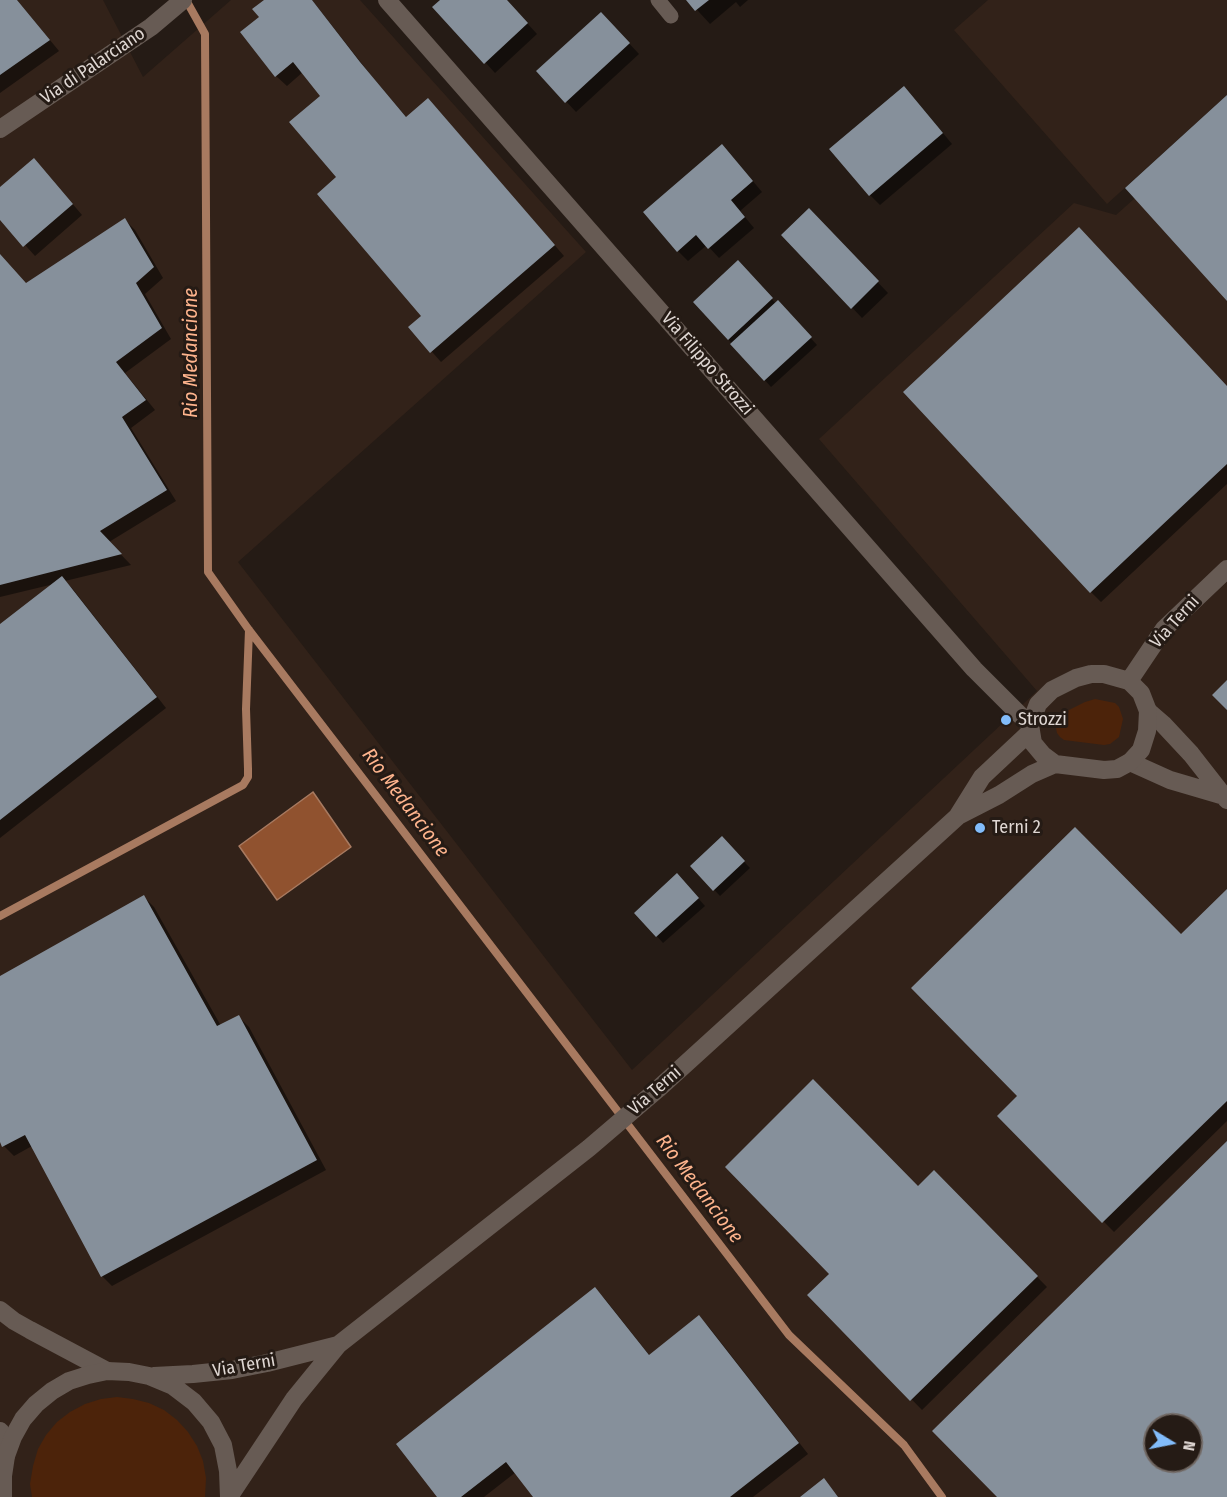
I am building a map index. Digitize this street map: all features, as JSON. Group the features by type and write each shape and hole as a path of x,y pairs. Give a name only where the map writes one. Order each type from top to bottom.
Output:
{"street":[{"name":"Via di Palarciano","path":"0,129 151,27 183,0"},
{"name":"Via Filippo Strozzi","path":"387,0 974,669 1030,728"},
{"name":"Via Terni","path":"1129,681 1164,629 1227,569"},
{"path":"1091,674 1104,674 1129,681 1141,693 1148,711 1147,731 1141,750 1130,762 1117,769 1104,770 1055,764 1033,743 1030,728 1038,704 1052,690 1076,678 1091,674"},
{"path":"1148,711 1191,754 1224,797"},
{"name":"Via Terni","path":"957,817 982,777 1030,728"},
{"path":"1130,762 1170,780 1224,797"},
{"name":"Via Terni","path":"229,1497 294,1399 338,1345 589,1148 658,1089 957,817 999,795 1032,774 1055,764"},
{"path":"0,1310 14,1322 107,1371"},
{"name":"Via Terni","path":"149,1376 232,1370 338,1345"},
{"path":"3,1497 6,1456 23,1419 36,1404 69,1381 107,1371 149,1376 173,1386 194,1402 211,1422 223,1445 228,1471 229,1497"},
{"path":"0,1431 6,1456"}],"lane":[{"path":"658,0 670,16"}],"shaded area":[{"path":"0,0 103,0 143,77 231,0 360,0 586,252 238,562 632,1070 1037,691 819,439 1074,203 1116,215 1227,116 1227,1497 0,1497"},
{"path":"988,0 1227,0 1227,95 1107,204 954,30"},
{"path":"1095,699 1115,703 1119,707 1123,719 1119,737 1110,744 1104,745 1064,740 1060,737 1056,728 1060,718 1067,711"},
{"path":"313,792 351,847 277,900 239,846"},
{"path":"117,1397 149,1403 164,1410 188,1432 203,1461 206,1478 205,1497 32,1497 30,1484 38,1449 57,1422 85,1404"}],"building":[{"path":"0,0 17,0 50,40 0,75"},
{"path":"264,0 312,0 406,117 428,98 555,245 430,353 408,327 421,316 317,194 336,177 289,122 320,96 293,62 275,77 240,32 259,17 252,9"},
{"path":"440,0 507,0 528,23 484,64 432,7"},
{"path":"686,0 709,0 695,11"},
{"path":"601,12 630,43 565,103 536,71"},
{"path":"904,86 943,133 869,196 829,149"},
{"path":"1227,95 1227,301 1125,188"},
{"path":"722,144 753,181 731,200 745,217 708,249 696,235 677,252 643,212"},
{"path":"34,158 73,204 23,247 0,220 0,187"},
{"path":"809,208 879,281 851,309 781,235"},
{"path":"125,218 154,267 136,283 162,328 116,362 146,400 122,417 167,490 100,531 122,554 0,585 0,254 26,283"},
{"path":"1079,227 1227,386 1227,464 1090,593 903,392"},
{"path":"738,260 773,298 728,340 693,302"},
{"path":"778,300 812,337 764,381 730,344"},
{"path":"62,576 157,697 0,820 0,624"},
{"path":"1227,680 1227,710 1212,695"},
{"path":"1075,827 1181,934 1227,889 1227,1101 1102,1223 997,1116 1017,1096 911,988"},
{"path":"722,836 745,861 713,891 690,866"},
{"path":"677,873 699,898 656,937 634,913"},
{"path":"144,895 217,1026 239,1015 317,1160 101,1277 25,1135 2,1147 0,1142 0,976"},
{"path":"813,1079 918,1186 934,1170 1038,1276 910,1401 807,1295 829,1274 725,1167"},
{"path":"1227,1141 1227,1497 997,1497 932,1431"},
{"path":"595,1287 649,1355 699,1315 799,1443 730,1497 533,1497 506,1462 461,1497 437,1497 396,1444"},
{"path":"824,1478 838,1497 800,1497"}],"waterway":[{"name":"Rio Medancione","path":"186,0 205,34 208,572 249,630 789,1335 904,1445 942,1497"},
{"path":"0,916 243,785 248,777 246,709 249,630"}],"place":[{"name":"Strozzi","path":"1006,720"},
{"name":"Terni 2","path":"980,828"}]}
